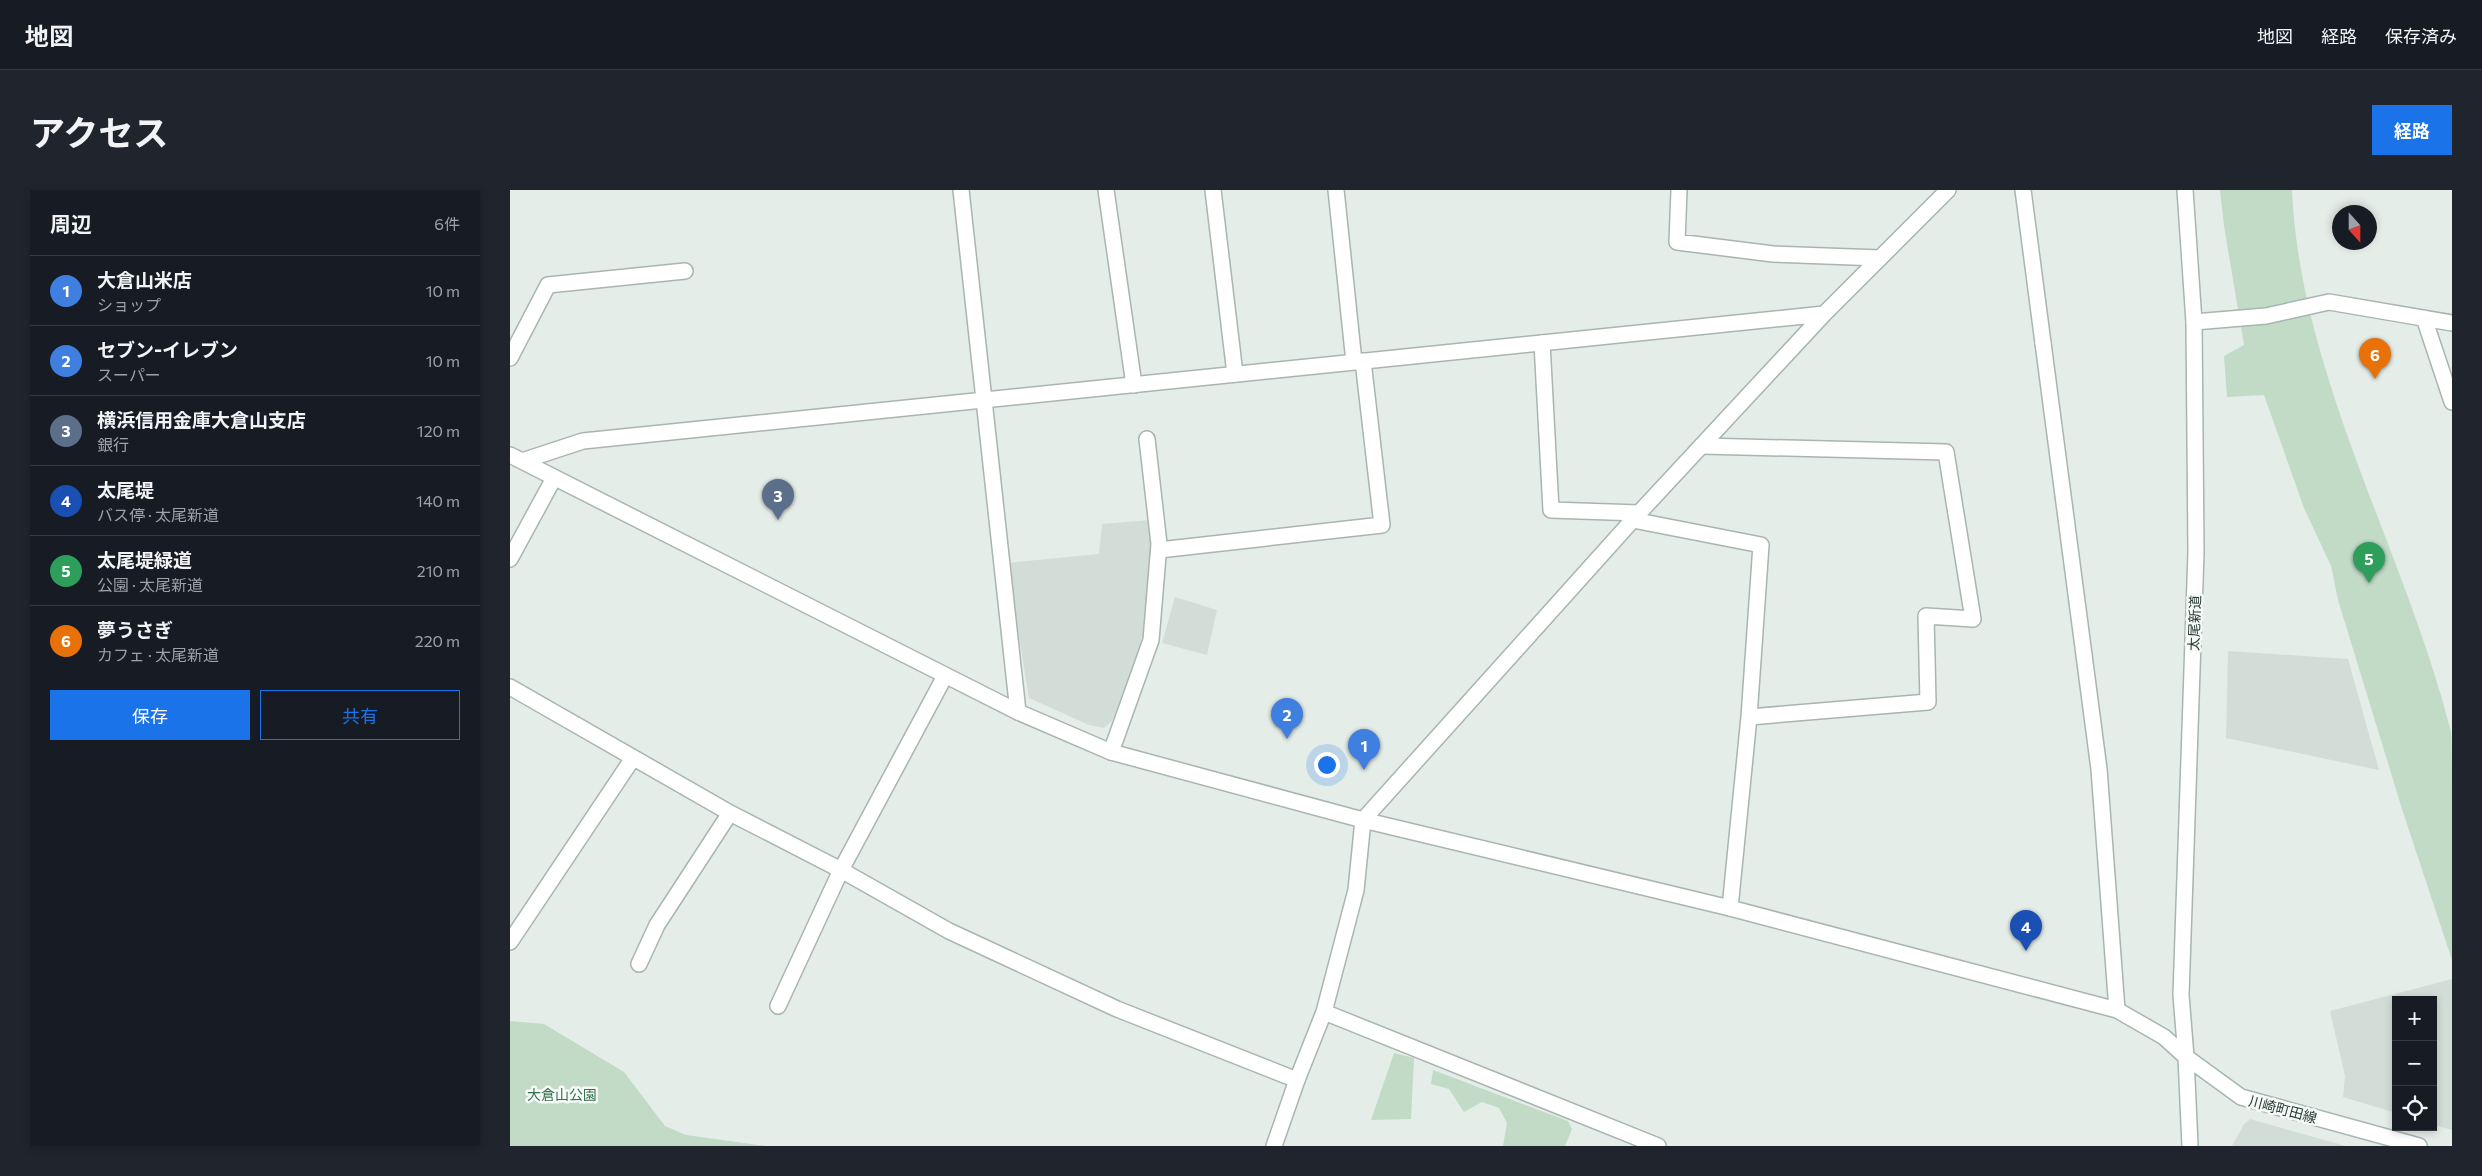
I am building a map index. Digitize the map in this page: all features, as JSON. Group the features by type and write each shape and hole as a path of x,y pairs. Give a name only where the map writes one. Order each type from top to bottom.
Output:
{"street":[{"path":"961,190 1018,712"},
{"path":"1106,190 1134,385"},
{"path":"1213,190 1235,374"},
{"path":"1159,550 1382,524 1358,362 1336,190"},
{"path":"1679,190 1677,242 1773,254 1880,258"},
{"path":"1274,1146 1296,1080 1324,1012 1356,890 1363,820 1636,516 1824,314 1948,190"},
{"path":"2023,190 2099,769 2117,1010"},
{"name":"太尾新道","path":"2185,190 2194,322 2196,552 2181,995 2186,1057"},
{"path":"510,358 548,285 684,271"},
{"path":"2194,322 2266,316 2330,302 2452,323"},
{"path":"516,458 583,441 1824,314"},
{"path":"2424,318 2452,402"},
{"path":"1542,343 1551,510 1636,516 1761,545 1749,717 1730,908"},
{"path":"1111,752 1152,640 1159,550 1147,438"},
{"path":"1702,446 1946,452 1973,619 1926,616 1928,702 1749,717"},
{"name":"川崎町田線","path":"516,458 945,676 1018,712 1111,752 1363,820 1730,908 2117,1010 2164,1036 2186,1057 2240,1097 2418,1146"},
{"path":"510,559 554,478"},
{"path":"778,1006 841,870 945,676"},
{"path":"510,687 730,813 841,870 949,931 1099,1001 1296,1080"},
{"path":"510,942 633,758"},
{"path":"639,964 657,925 730,813"},
{"path":"1324,1012 1658,1146"},
{"path":"2186,1057 2190,1146"}],"shaded area":[{"path":"1150,520 1150,610 1133,667 1112,721 1104,728 1089,725 1029,698 1007,563 1099,554 1102,524"},
{"path":"1175,597 1217,610 1207,655 1162,643"},
{"path":"2228,651 2348,659 2379,770 2226,738"},
{"path":"2452,979 2452,1130 2437,1126 2437,996 2392,996 2392,1112 2343,1097 2345,1076 2330,1011"},
{"path":"2250,1119 2346,1146 2232,1146 2244,1124"}],"green space":[{"path":"2220,190 2292,190 2299,259 2314,328 2334,396 2432,665 2451,732 2452,960 2402,809 2338,600 2331,566 2304,508 2264,395 2227,397 2224,356 2244,345 2224,226"},
{"name":"大倉山公園","path":"510,1021 544,1024 624,1072 665,1126 686,1135 766,1146 510,1146"},
{"path":"1394,1053 1414,1058 1411,1119 1371,1120"},
{"path":"1433,1070 1568,1121 1572,1129 1565,1146 1503,1146 1507,1123 1499,1108 1482,1102 1464,1112 1449,1089 1431,1084"}],"place":[{"name":"夢うさぎ","path":"2375,379"},
{"name":"横浜信用金庫大倉山支店","path":"778,520"},
{"name":"太尾堤緑道","path":"2369,583"},
{"name":"セブン-イレブン","path":"1287,739"},
{"name":"大倉山米店","path":"1364,770"},
{"name":"太尾堤","path":"2026,951"}]}
